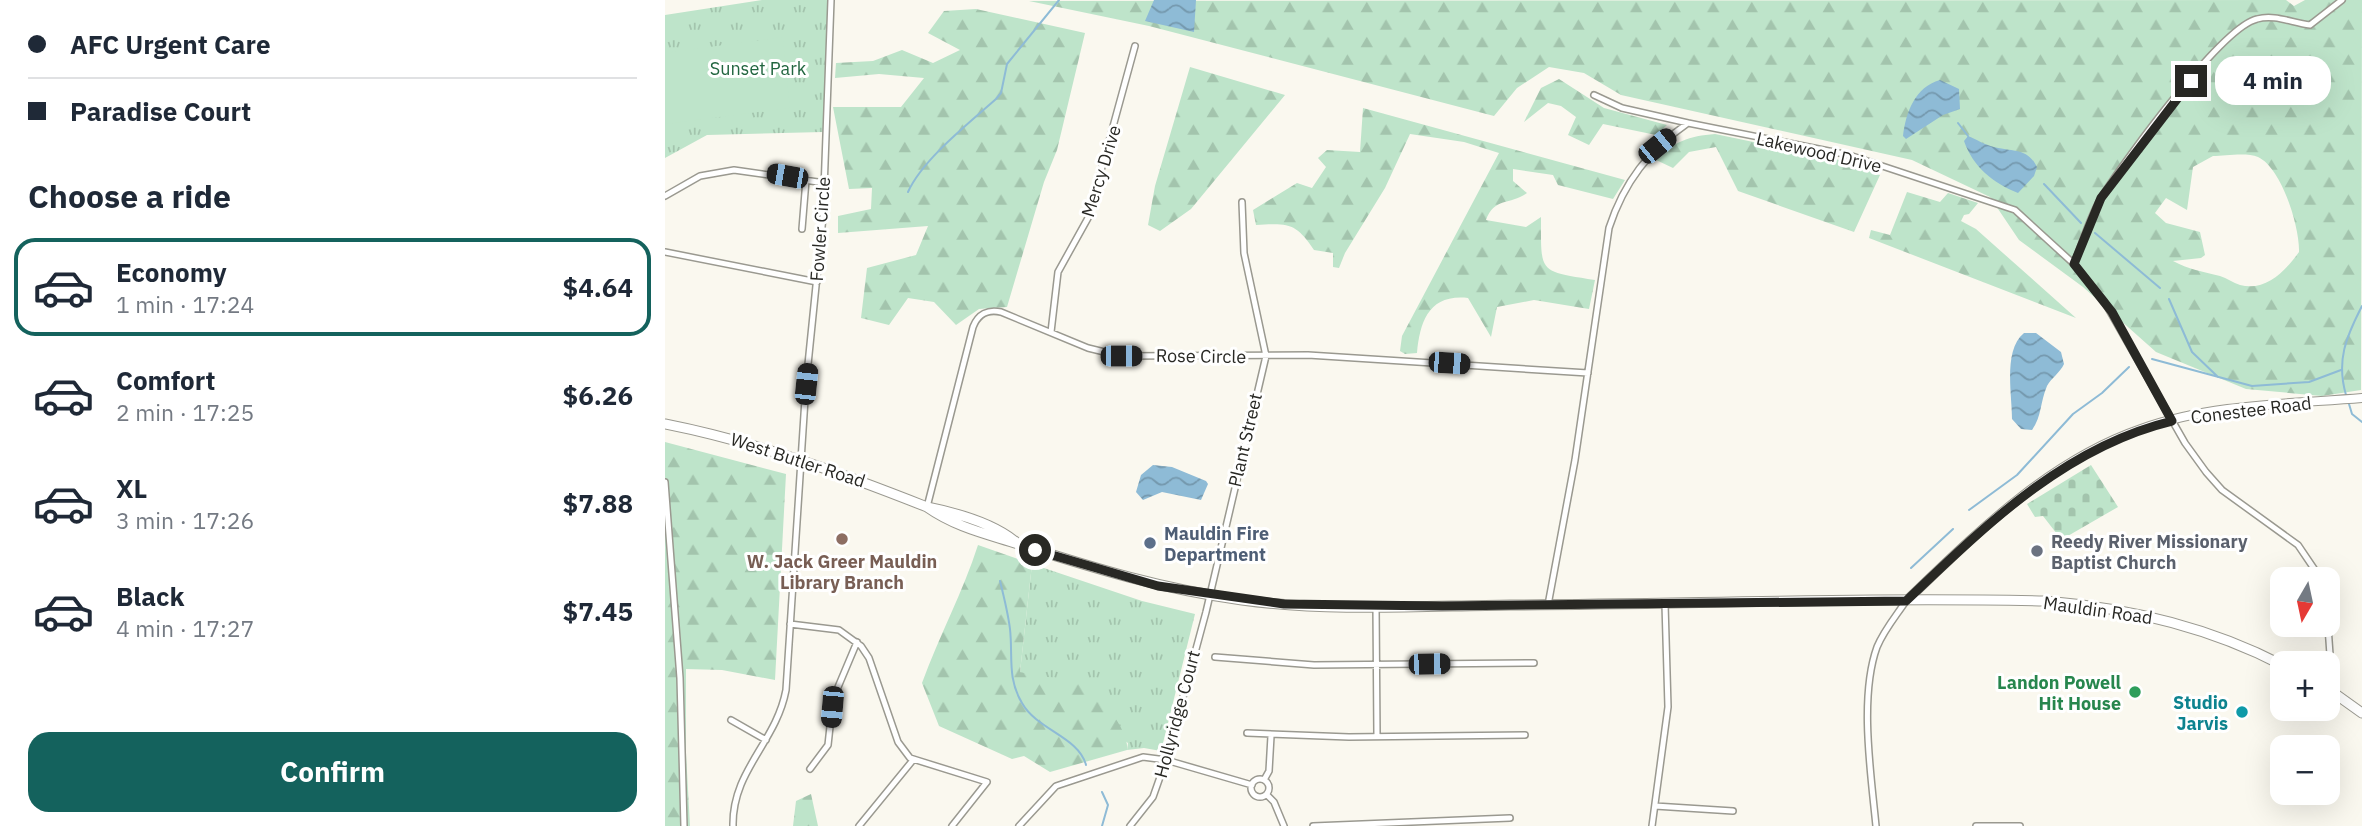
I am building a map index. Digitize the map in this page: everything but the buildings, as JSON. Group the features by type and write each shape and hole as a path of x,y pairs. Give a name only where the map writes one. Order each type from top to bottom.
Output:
{"main road":[{"name":"Conestee Road","path":"1906,601 1977,535 2060,469 2118,438 2172,421 2219,411 2362,398"},
{"name":"West Butler Road","path":"665,424 724,436 801,458 927,507 943,518 999,541 1019,544 1110,575 1210,595 1284,604 1376,606 1906,601"},
{"name":"Mauldin Road","path":"1906,601 2036,601 2094,606 2199,630 2270,660"},
{"path":"2340,697 2362,713"}],"street":[{"name":"Fowler Circle","path":"733,826 737,788 766,740 784,699 801,458 825,183 831,0"},
{"path":"2074,264 2101,198 2201,67 2236,30 2255,19 2267,17 2310,25 2342,0"},
{"name":"Mercy Drive","path":"1051,332 1058,272 1088,218 1135,47"},
{"name":"Lakewood Drive","path":"1594,95 1622,108 1849,155 2001,204 2026,218 2074,264 2112,312 2172,421 2217,485 2291,539 2314,567"},
{"path":"1548,605 1588,373 1604,257 1614,212 1644,160 1657,146 1688,123"},
{"path":"665,196 700,176 734,170 825,183"},
{"path":"802,229 806,180"},
{"name":"Plant Street","path":"1210,595 1266,356 1244,253 1242,202"},
{"path":"665,252 817,282"},
{"name":"Rose Circle","path":"927,507 975,322 985,313 998,311 1100,352 1121,356 1266,356 1424,361 1588,373"},
{"path":"665,482 679,664 684,826"},
{"name":"Hollyridge Court","path":"1130,826 1153,797 1166,760 1210,595"},
{"path":"1876,826 1870,735 1871,676 1883,635 1906,601"},
{"path":"1652,826 1668,707 1665,604"},
{"path":"1376,606 1377,736"},
{"path":"790,624 839,631 857,642 869,658 901,747 913,760 987,782 952,826"},
{"path":"810,769 828,745 833,699 857,642"},
{"path":"1215,657 1314,665 1534,663"},
{"path":"731,720 766,740"},
{"path":"1247,733 1271,736 1525,735"},
{"path":"1264,780 1269,771 1271,736"},
{"path":"1019,826 1048,792 1068,780 1143,757 1166,760 1252,785"},
{"path":"859,826 913,760"},
{"path":"1264,780 1256,780 1252,785 1252,792 1256,796 1267,794"},
{"path":"1264,780 1269,788 1267,794"},
{"path":"1267,794 1278,810 1284,826"},
{"path":"1655,806 1733,811"},
{"path":"1313,826 1510,818"},
{"path":"1976,826 2020,826"}],"green space":[{"name":"Sunset Park","path":"762,0 829,0 823,132 707,135 665,158 665,15"},
{"path":"2286,0 2294,6 2305,0 2362,0 2361,390 2322,396 2246,389 2156,352 2083,287 2019,240 1990,197 1912,160 1621,95 1584,73 1549,67 1517,88 1494,116 1149,26 1029,1","holes":["2242,154 2258,157 2267,163 2282,186 2293,214 2299,252 2288,266 2267,282 2240,285 2173,261 2201,258 2205,255 2200,232 2166,223 2155,213 2166,198 2187,210 2193,167 2213,156"]},
{"path":"976,9 1085,33 1057,150 1044,182 1007,307 979,309 956,325 934,302 908,298 889,325 861,318 867,268 916,255 928,226 838,233 838,216 871,209 872,188 849,189 833,107 901,107 924,78 879,74 835,78 836,63 873,61 902,50 933,63 960,50 928,33 944,11"},
{"path":"783,37 790,108 665,124 665,53"},
{"path":"1190,67 1285,95 1191,209 1160,231 1148,225 1155,186"},
{"path":"1559,79 1604,108 1667,125 1656,135 1603,124 1589,145 1568,135 1576,117 1561,106 1548,103 1524,122 1541,88"},
{"path":"1363,108 1625,180 1613,199 1558,185 1553,175 1513,169 1513,181 1527,193 1498,205 1486,220 1526,227 1541,217 1541,250 1547,266 1563,274 1595,280 1589,309 1534,300 1497,307 1491,337 1468,298 1444,300 1429,312 1424,320 1417,353 1405,354 1400,351 1402,336 1499,153 1464,142 1410,134 1385,188 1345,253 1339,268 1333,267 1333,253 1314,250 1302,234 1291,227 1276,224 1256,225 1253,210 1297,183 1312,188 1326,167 1318,158 1327,150 1360,152"},
{"path":"1715,134 1836,159 1880,175 1854,232 1738,191 1716,147 1689,152 1673,168 1654,159 1682,141"},
{"path":"1907,192 1940,202 1948,193 1978,203 1961,221 1976,229 2076,318 1869,238 1871,230 1890,235"},
{"path":"665,442 786,474 775,680 722,670 686,669 686,753 690,826 665,826"},
{"path":"2091,465 2118,507 2066,537 2057,534 2043,516 2035,517 2027,504"},
{"path":"978,545 1032,564 1020,672 1070,682 1092,691 1119,724 1127,750 1050,772 1024,756 1012,759 939,726 922,683"},
{"path":"1032,564 1142,601 1195,614 1161,751 1144,748 1127,750 1128,743 1020,672"},
{"path":"811,794 818,826 793,826 796,801"}],"water":[{"path":"1154,0 1196,0 1194,32 1145,21"},
{"path":"1940,80 1959,89 1960,109 1943,115 1906,139 1903,136 1904,127 1913,102 1924,88"},
{"path":"1968,136 1991,146 2019,151 2029,156 2037,167 2034,176 2018,193 2000,184 1985,173 1973,159 1964,141"},
{"path":"2024,333 2036,333 2061,352 2064,364 2047,386 2038,419 2032,430 2021,429 2012,419 2011,361 2017,341"},
{"path":"1153,465 1172,467 1206,481 1208,484 1201,500 1162,492 1143,500 1136,492 1141,475"}],"waterway":[{"path":"908,192 935,155 1001,93 1007,64 1059,0"},
{"path":"1958,123 1968,136"},
{"path":"2044,184 2081,223"},
{"path":"2095,233 2160,288"},
{"path":"2169,299 2192,352 2218,377"},
{"path":"2346,395 2342,360 2351,328 2362,306"},
{"path":"2152,359 2252,386 2309,382 2341,370"},
{"path":"1969,510 2017,475 2073,414 2102,393 2129,367"},
{"path":"2349,404 2352,414 2362,422"},
{"path":"1911,568 1953,529"},
{"path":"1000,581 1009,623 1012,676 1017,694 1037,720 1075,747 1086,765"},
{"path":"1102,792 1108,805 1102,826"}],"place":[{"name":"W. Jack Greer Mauldin Library Branch","path":"842,539"},
{"name":"Mauldin Fire Department","path":"1150,543"},
{"name":"Reedy River Missionary Baptist Church","path":"2037,551"},
{"name":"Landon Powell Hit House","path":"2135,692"},
{"name":"Studio Jarvis","path":"2242,712"}],"route":[{"path":"1035,550 1141,583 1284,604 1442,606 1906,601 1977,535 2060,469 2118,438 2172,421 2124,331 2074,264 2101,198 2135,149 2191,81"}]}
